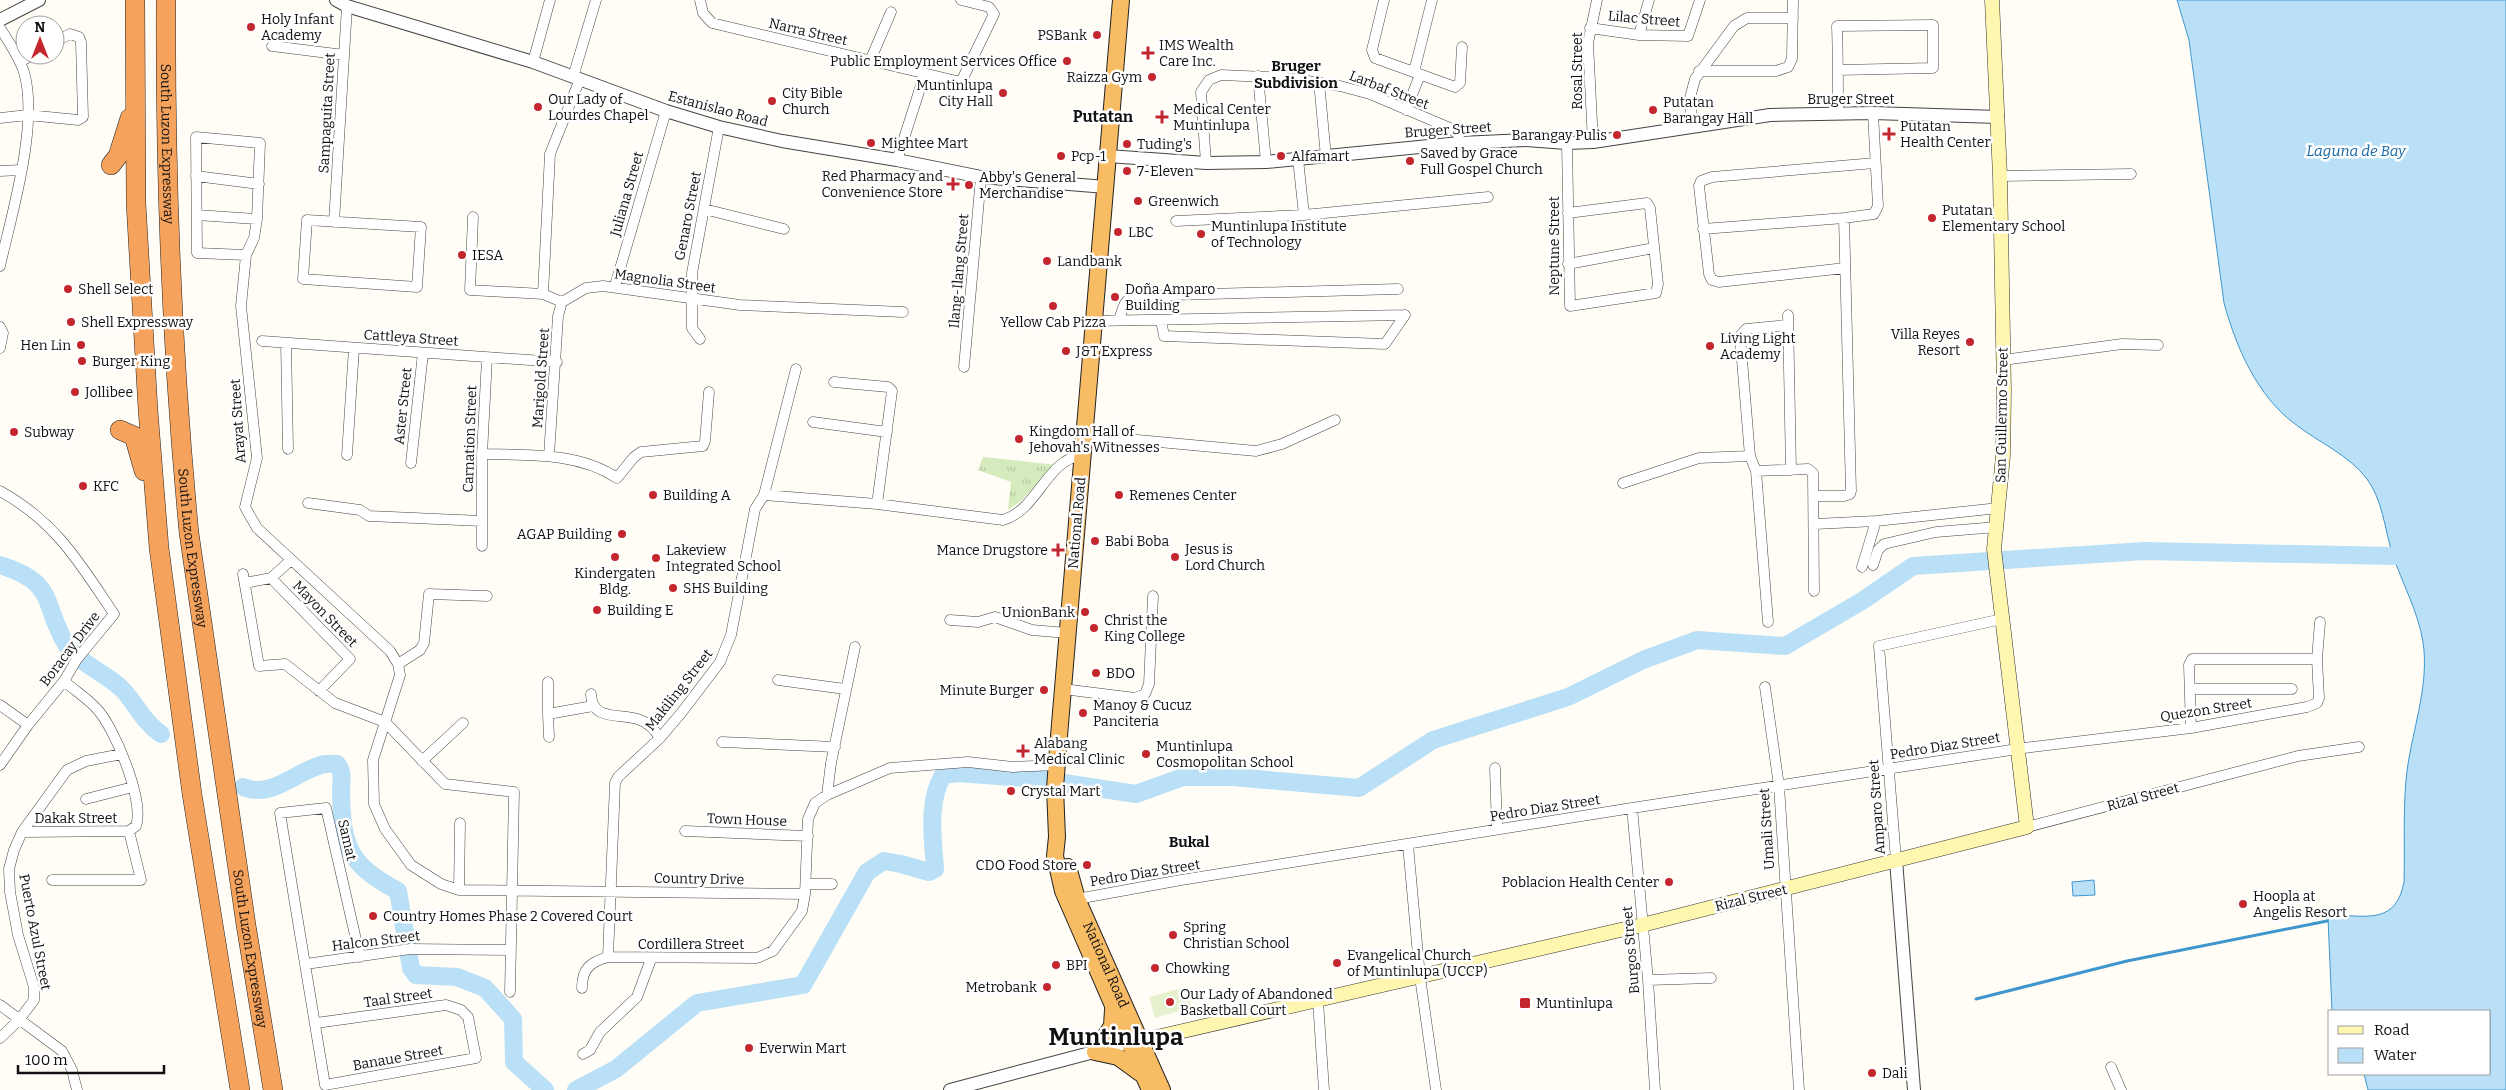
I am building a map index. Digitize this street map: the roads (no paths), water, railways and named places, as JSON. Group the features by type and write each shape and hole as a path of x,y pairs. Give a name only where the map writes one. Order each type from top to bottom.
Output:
{"highway":[{"path":"135,0 136,203 140,293 159,548 192,794 240,1090"},
{"name":"South Luzon Expressway","path":"166,0 166,100 172,282 183,470 189,533 246,925 273,1090"},
{"name":"National Road","path":"1121,0 1067,632 1056,776 1057,837 1055,856 1067,904 1113,1009 1162,1090"},
{"path":"111,165 118,156 136,95"},
{"path":"120,430 134,436 141,456 159,548"},
{"name":"National Road","path":"1057,837 1077,899 1134,1042 1147,1083"},
{"path":"1113,1009 1112,1026 1095,1052 1118,1057 1147,1083"}],"main road":[{"name":"San Guillermo Street","path":"1992,0 2000,176 2003,360 2003,456 1994,549 2027,827"},
{"name":"Rizal Street","path":"1134,1042 1642,925 2027,827"}],"street":[{"path":"0,20 39,0"},
{"path":"533,62 550,0"},
{"path":"543,294 550,154 576,78 596,0"},
{"name":"Narra Street","path":"700,0 703,13 712,23 961,82 994,12 989,7 961,0"},
{"path":"1384,0 1372,55 1452,86 1458,85 1462,47"},
{"path":"1406,110 1417,73 1432,0"},
{"name":"Rosal Street","path":"1593,142 1588,56 1590,28 1597,0"},
{"path":"1638,35 1648,0"},
{"name":"Lilac Street","path":"1590,28 1638,35 1688,36 1700,0"},
{"path":"1700,71 1783,70 1788,67 1792,59 1793,0"},
{"name":"Estanislao Road","path":"342,3 533,62 666,111 719,127 782,141 897,160 981,177 1106,187"},
{"name":"Sampaguita Street","path":"334,222 344,55 342,3"},
{"path":"870,61 891,12"},
{"path":"1691,126 1691,94 1695,79 1737,22 1747,18 1793,18"},
{"path":"1838,70 1933,68 1932,25 1837,26 1838,113"},
{"path":"0,28 15,54"},
{"path":"0,118 28,115 78,120 83,118 81,42 79,37 70,34 65,37"},
{"path":"272,46 344,55"},
{"path":"0,266 4,234 21,170 28,115 28,93 21,65"},
{"path":"897,160 924,73"},
{"name":"Larbaf Street","path":"1206,163 1201,92 1209,80 1221,75 1258,76 1319,82 1356,90 1450,128 1458,134 1460,143"},
{"path":"1258,76 1266,162"},
{"path":"1319,82 1326,157"},
{"name":"Juliana Street","path":"615,286 666,111"},
{"path":"1703,229 1844,218 1871,215 1877,212 1874,113"},
{"name":"Bruger Street","path":"1108,156 1206,163 1266,162 1460,143 1526,140 1567,144 1593,142 1770,115 1874,113 1998,116"},
{"name":"Genaro Street","path":"700,339 693,332 692,273 719,127"},
{"name":"Arayat Street","path":"196,176 196,137 260,143 257,219 254,238 246,256 241,306 256,458 245,507 256,528 390,651 398,664"},
{"name":"Neptune Street","path":"1567,144 1570,306 1656,293 1658,284 1654,248"},
{"path":"1298,159 1304,215"},
{"path":"1845,268 1715,282 1709,274 1699,186 1701,181 1706,178 1875,163"},
{"path":"0,171 21,170"},
{"path":"2000,176 2131,174"},
{"path":"246,256 197,253 196,176 259,184"},
{"name":"Ilang-Ilang Street","path":"964,367 981,177"},
{"path":"1176,221 1304,215 1488,197"},
{"path":"1568,213 1647,203 1650,208 1654,248 1568,264"},
{"path":"704,209 784,229"},
{"path":"197,215 257,219"},
{"path":"473,217 470,290 543,294 562,302"},
{"path":"1815,496 1844,496 1850,494 1851,491 1844,218"},
{"path":"307,220 334,222 421,227 417,287 303,279 307,220"},
{"name":"Magnolia Street","path":"562,302 586,288 615,286 691,300 740,305 903,312"},
{"path":"1119,320 1124,303 1128,298 1135,296 1398,288"},
{"name":"Marigold Street","path":"549,456 557,362 558,316 562,302"},
{"path":"1094,321 1405,315 1385,344 1164,336 1161,320"},
{"path":"1768,622 1756,471 1750,456 1741,333 1746,329 1788,320 1792,470"},
{"path":"0,327 3,336 0,348"},
{"name":"Cattleya Street","path":"262,341 557,362"},
{"path":"286,343 288,449"},
{"path":"2003,360 2122,344 2158,345"},
{"path":"347,455 354,348"},
{"name":"Aster Street","path":"411,463 423,352"},
{"name":"Carnation Street","path":"482,546 482,454 487,358"},
{"name":"Makiling Street","path":"610,891 615,783 623,772 660,738 682,712 725,653 731,635 755,509 764,495 796,369"},
{"path":"834,382 890,388 893,394 877,504"},
{"path":"482,454 549,456 594,465 618,478 634,457 641,452 700,447 705,441 708,392"},
{"path":"1084,435 1256,451 1282,444 1335,420"},
{"path":"813,422 887,432"},
{"path":"764,495 877,504 1002,520 1018,514 1067,460 1082,456"},
{"path":"1623,483 1699,458 1750,456"},
{"path":"1756,471 1812,470 1815,496 1814,591"},
{"name":"Boracay Drive","path":"0,491 25,505 59,535 114,614 80,657 64,681 28,725 0,765"},
{"path":"308,503 360,510 369,516 482,521"},
{"path":"1815,524 1876,521 1998,508"},
{"path":"1862,567 1876,521"},
{"path":"1874,565 1878,550 1884,544 1936,532 1997,528"},
{"path":"290,561 271,578 244,578 259,666 285,664 299,673 319,692 346,709 385,722 445,784 514,792 509,950 510,992"},
{"name":"Mayon Street","path":"271,578 350,659 319,692"},
{"path":"385,722 399,679 398,664 420,650 424,643 429,594 487,596"},
{"path":"1063,689 1135,698 1145,694 1149,684 1153,596"},
{"path":"950,620 978,622 995,617 1032,630 1067,632"},
{"name":"Amparo Street","path":"1914,1090 1879,646 2002,619"},
{"name":"Quezon Street","path":"2018,749 2191,728 2317,703 2317,660 2320,622"},
{"path":"827,795 845,689 855,647"},
{"path":"2191,728 2189,666 2192,659 2317,660"},
{"path":"778,680 845,689"},
{"name":"Dakak Street","path":"22,832 129,831 136,826 138,818 133,787 112,730 97,709 64,681"},
{"path":"548,682 550,736"},
{"name":"Umali Street","path":"1765,687 1778,786 1799,1090"},
{"path":"2190,689 2292,689"},
{"path":"590,694 593,706 605,715 642,720 660,738"},
{"path":"0,705 28,725"},
{"path":"548,714 593,706"},
{"name":"Country Drive","path":"385,722 373,760 374,804 385,829 411,865 441,884 459,890 610,891 805,889 832,884"},
{"path":"422,761 463,724"},
{"path":"722,742 835,747"},
{"name":"Rizal Street","path":"2027,827 2298,756 2359,747"},
{"name":"Pedro Diaz Street","path":"1077,899 1181,880 1632,808 2018,749"},
{"name":"Puerto Azul Street","path":"0,1038 19,1020 34,1000 34,988 18,935 10,892 9,869 14,850 22,832 67,770 86,761 122,754"},
{"path":"805,889 808,819 815,803 827,795 890,768 968,762 1013,767 1056,776"},
{"path":"1495,768 1497,830"},
{"path":"86,799 133,787"},
{"name":"Samat","path":"306,964 280,813 326,808 360,957"},
{"name":"Burgos Street","path":"1632,808 1648,980 1654,1090"},
{"path":"459,890 460,823"},
{"name":"Dakak Street","path":"52,880 141,880 129,831"},
{"name":"Town House","path":"685,831 808,836"},
{"path":"1408,845 1420,977 1436,1090"},
{"name":"Cordillera Street","path":"608,957 652,959 759,958 773,951 802,911 805,889"},
{"path":"582,988 582,977 588,966 608,957 610,891"},
{"name":"Halcon Street","path":"306,964 416,948 509,950"},
{"path":"583,1054 590,1050 600,1032 637,997 652,959"},
{"path":"306,964 316,1023"},
{"path":"1648,980 1711,978"},
{"path":"1318,1000 1324,1090"},
{"path":"0,1005 62,1051 72,1070 77,1090"},
{"name":"Taal Street","path":"316,1023 446,1005 461,1010 468,1017 476,1058"},
{"name":"Banaue Street","path":"316,1023 325,1085 476,1058"},
{"path":"950,1090 1134,1042"},
{"path":"2111,1067 2121,1090"}],"water":[{"name":"Laguna de Bay","path":"2177,0 2506,0 2506,1090 2368,1090 2364,1075 2491,1075 2491,1010 2332,1010 2328,918 2333,915 2379,915 2394,905 2400,896 2404,882 2406,780 2422,694 2424,677 2423,642 2414,608 2392,553 2380,505 2372,487 2360,470 2333,449 2304,431 2282,413 2259,385 2235,337 2224,303 2189,40"},
{"path":"2094,880 2095,895 2073,896 2072,882"}],"waterway":[{"path":"576,1090 616,1069 697,1003 803,985 867,872 884,861 929,872 935,869 932,833 933,809 938,786 943,775 957,773 1038,779 1136,794 1183,777 1233,777 1359,788 1433,740 1568,697 1643,660 1697,640 1785,646 1862,601 1913,566 2144,551 2393,556"},
{"path":"0,565 31,579 40,587 46,596 59,631 71,651 121,688 149,724 161,734"},
{"path":"243,787 264,790 283,783 311,768 327,764 337,764 341,774 343,827 347,841 359,863 382,882 398,891 411,968 416,975 457,977 485,988 513,1019 514,1062 545,1090"},
{"path":"1976,999 2127,961 2327,921"}],"place":[{"name":"Holy Infant Academy","path":"251,27"},
{"name":"PSBank","path":"1097,35"},
{"name":"IMS Wealth Care Inc.","path":"1148,53"},
{"name":"Public Employment Services Office","path":"1067,61"},
{"name":"Raizza Gym","path":"1152,77"},
{"name":"Muntinlupa City Hall","path":"1003,93"},
{"name":"City Bible Church","path":"772,101"},
{"name":"Our Lady of Lourdes Chapel","path":"538,107"},
{"name":"Putatan Barangay Hall","path":"1653,110"},
{"name":"Medical Center Muntinlupa","path":"1162,117"},
{"name":"Putatan Health Center","path":"1889,134"},
{"name":"Barangay Pulis","path":"1617,135"},
{"name":"Mightee Mart","path":"871,143"},
{"name":"Tuding's","path":"1127,144"},
{"name":"Pcp-1","path":"1061,156"},
{"name":"Alfamart","path":"1281,156"},
{"name":"Saved by Grace Full Gospel Church","path":"1410,161"},
{"name":"7-Eleven","path":"1127,171"},
{"name":"Red Pharmacy and Convenience Store","path":"953,184"},
{"name":"Abby's General Merchandise","path":"969,185"},
{"name":"Greenwich","path":"1138,201"},
{"name":"Putatan Elementary School","path":"1932,218"},
{"name":"LBC","path":"1118,232"},
{"name":"Muntinlupa Institute of Technology","path":"1201,234"},
{"name":"IESA","path":"462,255"},
{"name":"Landbank","path":"1047,261"},
{"name":"Shell Select","path":"68,289"},
{"name":"Doña Amparo Building","path":"1115,297"},
{"name":"Yellow Cab Pizza","path":"1053,306"},
{"name":"Shell Expressway","path":"71,322"},
{"name":"Villa Reyes Resort","path":"1970,342"},
{"name":"Hen Lin","path":"81,345"},
{"name":"Living Light Academy","path":"1710,346"},
{"name":"J&T Express","path":"1066,351"},
{"name":"Burger King","path":"82,361"},
{"name":"Jollibee","path":"75,392"},
{"name":"Subway","path":"14,432"},
{"name":"Kingdom Hall of Jehovah's Witnesses","path":"1019,439"},
{"name":"KFC","path":"83,486"},
{"name":"Building A","path":"653,495"},
{"name":"Remenes Center","path":"1119,495"},
{"name":"AGAP Building","path":"622,534"},
{"name":"Babi Boba","path":"1095,541"},
{"name":"Mance Drugstore","path":"1058,550"},
{"name":"Kindergaten Bldg.","path":"615,557"},
{"name":"Jesus is Lord Church","path":"1175,557"},
{"name":"Lakeview Integrated School","path":"656,558"},
{"name":"SHS Building","path":"673,588"},
{"name":"Building E","path":"597,610"},
{"name":"UnionBank","path":"1085,612"},
{"name":"Christ the King College","path":"1094,628"},
{"name":"BDO","path":"1096,673"},
{"name":"Minute Burger","path":"1044,690"},
{"name":"Manoy & Cucuz Panciteria","path":"1083,713"},
{"name":"Alabang Medical Clinic","path":"1023,751"},
{"name":"Muntinlupa Cosmopolitan School","path":"1146,754"},
{"name":"Crystal Mart","path":"1011,791"},
{"name":"CDO Food Store","path":"1087,865"},
{"name":"Poblacion Health Center","path":"1669,882"},
{"name":"Hoopla at Angelis Resort","path":"2243,904"},
{"name":"Country Homes Phase 2 Covered Court","path":"373,916"},
{"name":"Spring Christian School","path":"1173,935"},
{"name":"Evangelical Church of Muntinlupa (UCCP)","path":"1337,963"},
{"name":"BPI","path":"1056,965"},
{"name":"Chowking","path":"1155,968"},
{"name":"Metrobank","path":"1047,987"},
{"name":"Our Lady of Abandoned Basketball Court","path":"1170,1002"},
{"name":"Muntinlupa","path":"1525,1003"},
{"name":"Everwin Mart","path":"749,1048"},
{"name":"Dali","path":"1872,1073"}],"district":[{"name":"Bruger Subdivision","path":"1296,74"},
{"name":"Putatan","path":"1103,116"},
{"name":"Bukal","path":"1189,842"},
{"name":"Muntinlupa","path":"1116,1037"}]}
